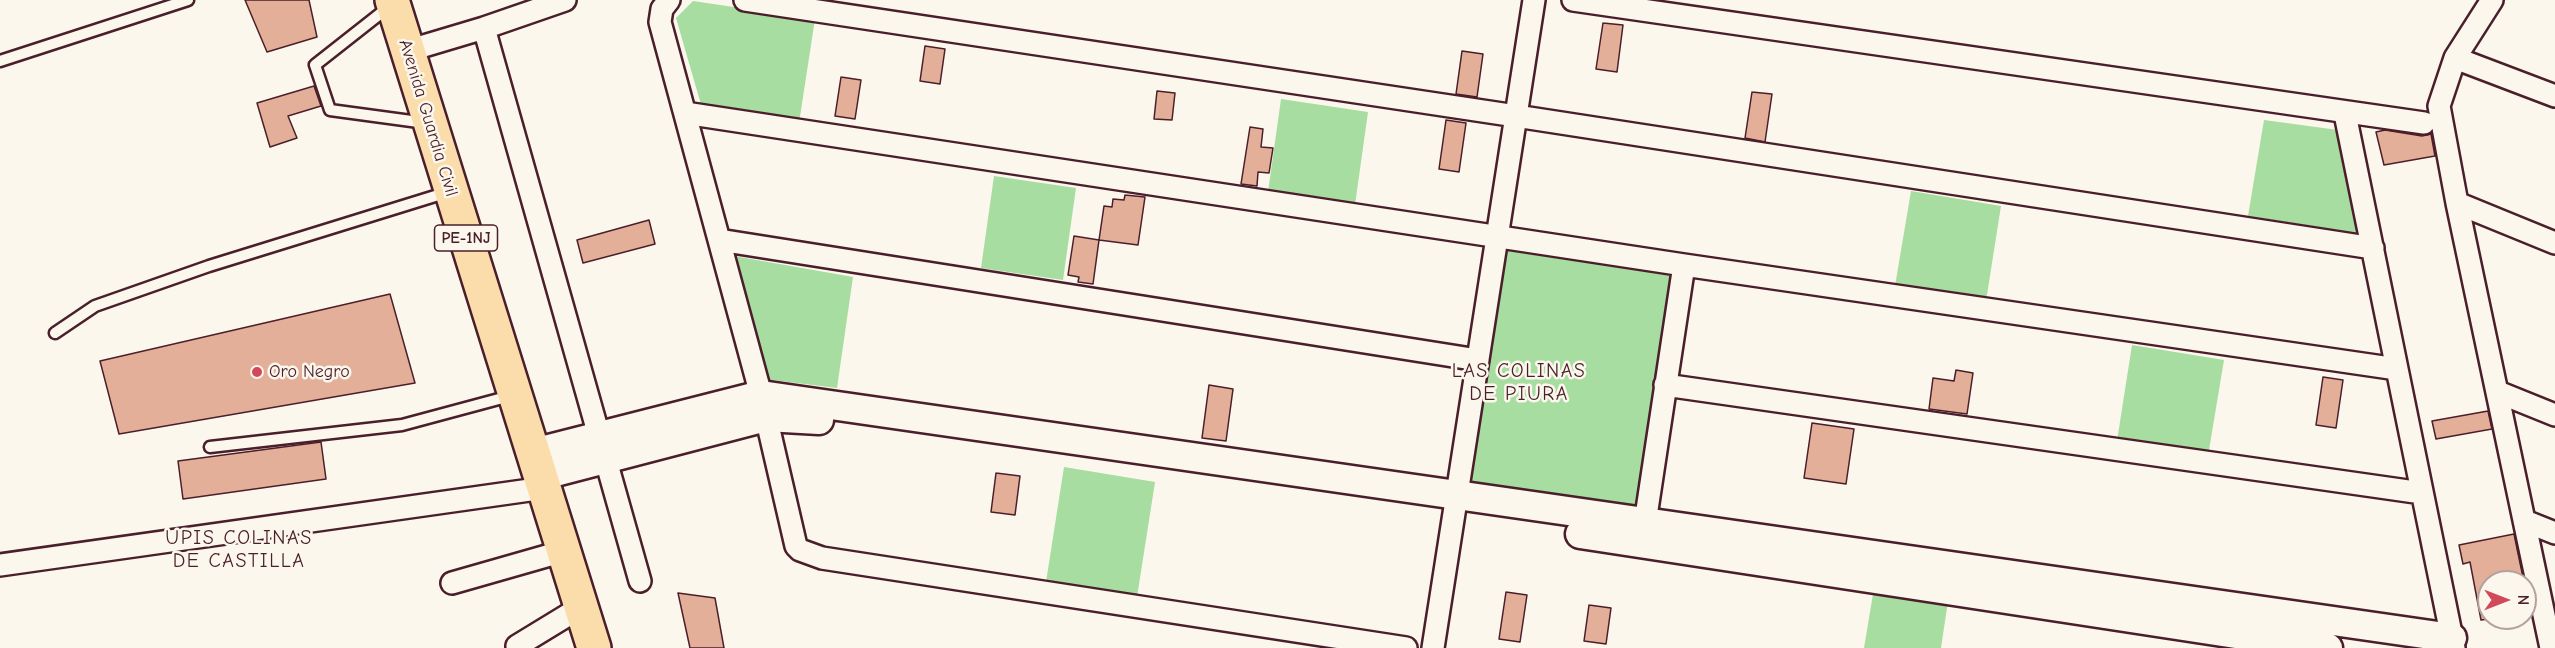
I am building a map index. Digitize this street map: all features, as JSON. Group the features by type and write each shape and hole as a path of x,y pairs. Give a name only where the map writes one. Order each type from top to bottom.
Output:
{"highway":[{"name":"Avenida Guardia Civil","path":"392,2 539,472"},
{"name":"PE-1NJ","path":"539,472 594,648"}],"street":[{"path":"407,51 565,0"},
{"path":"669,0 662,9 660,21 763,406 796,546 810,555 1406,648"},
{"path":"745,0 2373,248"},
{"path":"1433,648 1534,0"},
{"path":"1573,0 2345,114 2424,123"},
{"path":"2492,0 2455,58 2439,106 2457,203 2551,648"},
{"path":"484,28 640,581"},
{"path":"2455,58 2555,96"},
{"path":"685,113 1683,265 2397,369"},
{"path":"1455,506 1645,523 2453,643 2345,114"},
{"path":"2457,203 2555,243"},
{"path":"719,240 1478,360"},
{"path":"1645,523 1683,265"},
{"path":"1665,385 2422,493"},
{"path":"2498,392 2555,415"},
{"path":"0,565 539,472 603,447 763,406 1455,506 2328,648"},
{"path":"2525,521 2555,533"},
{"path":"452,583 564,551"},
{"path":"518,646 581,607"}],"lane":[{"path":"0,61 188,0"},
{"path":"392,2 315,65 330,110 430,123"},
{"path":"54,333 95,306 208,266 451,191"},
{"path":"210,447 402,425 515,395"}],"green space":[{"path":"693,1 815,19 799,123 702,108 676,18"},
{"path":"1281,99 1368,112 1355,205 1268,192"},
{"path":"2264,120 2338,130 2362,234 2248,216"},
{"path":"994,176 1076,188 1063,280 981,268"},
{"path":"1911,191 2001,206 1986,301 1895,286"},
{"path":"1505,249 1672,275 1635,511 1469,484"},
{"path":"734,256 853,277 837,388 764,379"},
{"path":"2132,345 2224,360 2208,456 2117,441"},
{"path":"1064,467 1155,482 1137,597 1046,582"},
{"path":"1874,588 1948,601 1941,648 1864,648"}],"building":[{"path":"245,0 309,0 317,37 267,52"},
{"path":"1603,23 1623,25 1617,72 1596,69"},
{"path":"925,46 945,49 940,84 920,81"},
{"path":"1462,51 1483,54 1477,97 1456,94"},
{"path":"841,77 861,80 855,119 835,116"},
{"path":"314,86 321,106 288,116 297,138 270,147 257,103"},
{"path":"1157,91 1175,93 1172,120 1154,119"},
{"path":"1752,92 1772,94 1765,142 1745,138"},
{"path":"1446,120 1466,123 1459,172 1439,169"},
{"path":"1250,127 1263,129 1261,147 1273,148 1269,173 1258,172 1257,186 1241,184"},
{"path":"2385,130 2422,136 2431,134 2435,156 2384,165 2376,132"},
{"path":"1125,195 1145,197 1138,245 1099,240 1104,206 1112,207 1113,199 1124,200"},
{"path":"649,220 655,244 583,263 577,240"},
{"path":"1074,236 1099,240 1093,284 1078,282 1079,277 1068,275"},
{"name":"Oro Negro","path":"390,294 415,383 119,434 100,361"},
{"path":"1956,370 1973,373 1967,414 1929,409 1933,378 1954,381"},
{"path":"2323,377 2343,380 2336,428 2316,425"},
{"path":"1209,385 1233,389 1226,441 1202,438"},
{"path":"2488,411 2492,429 2436,439 2432,421"},
{"path":"1812,423 1854,429 1846,484 1804,478"},
{"path":"321,442 326,479 183,499 178,461"},
{"path":"996,473 1020,476 1015,515 991,512"},
{"path":"2514,534 2522,570 2477,570 2477,599 2470,562 2463,564 2459,545"},
{"path":"1506,592 1527,595 1520,642 1499,639"},
{"path":"678,593 715,598 724,648 690,648"},
{"path":"1589,605 1611,608 1606,644 1584,641"}],"place":[{"name":"Oro Negro","path":"257,372"}],"district":[{"name":"LAS COLINAS DE PIURA","path":"1519,382"},
{"name":"UPIS COLINAS DE CASTILLA","path":"239,550"}]}
